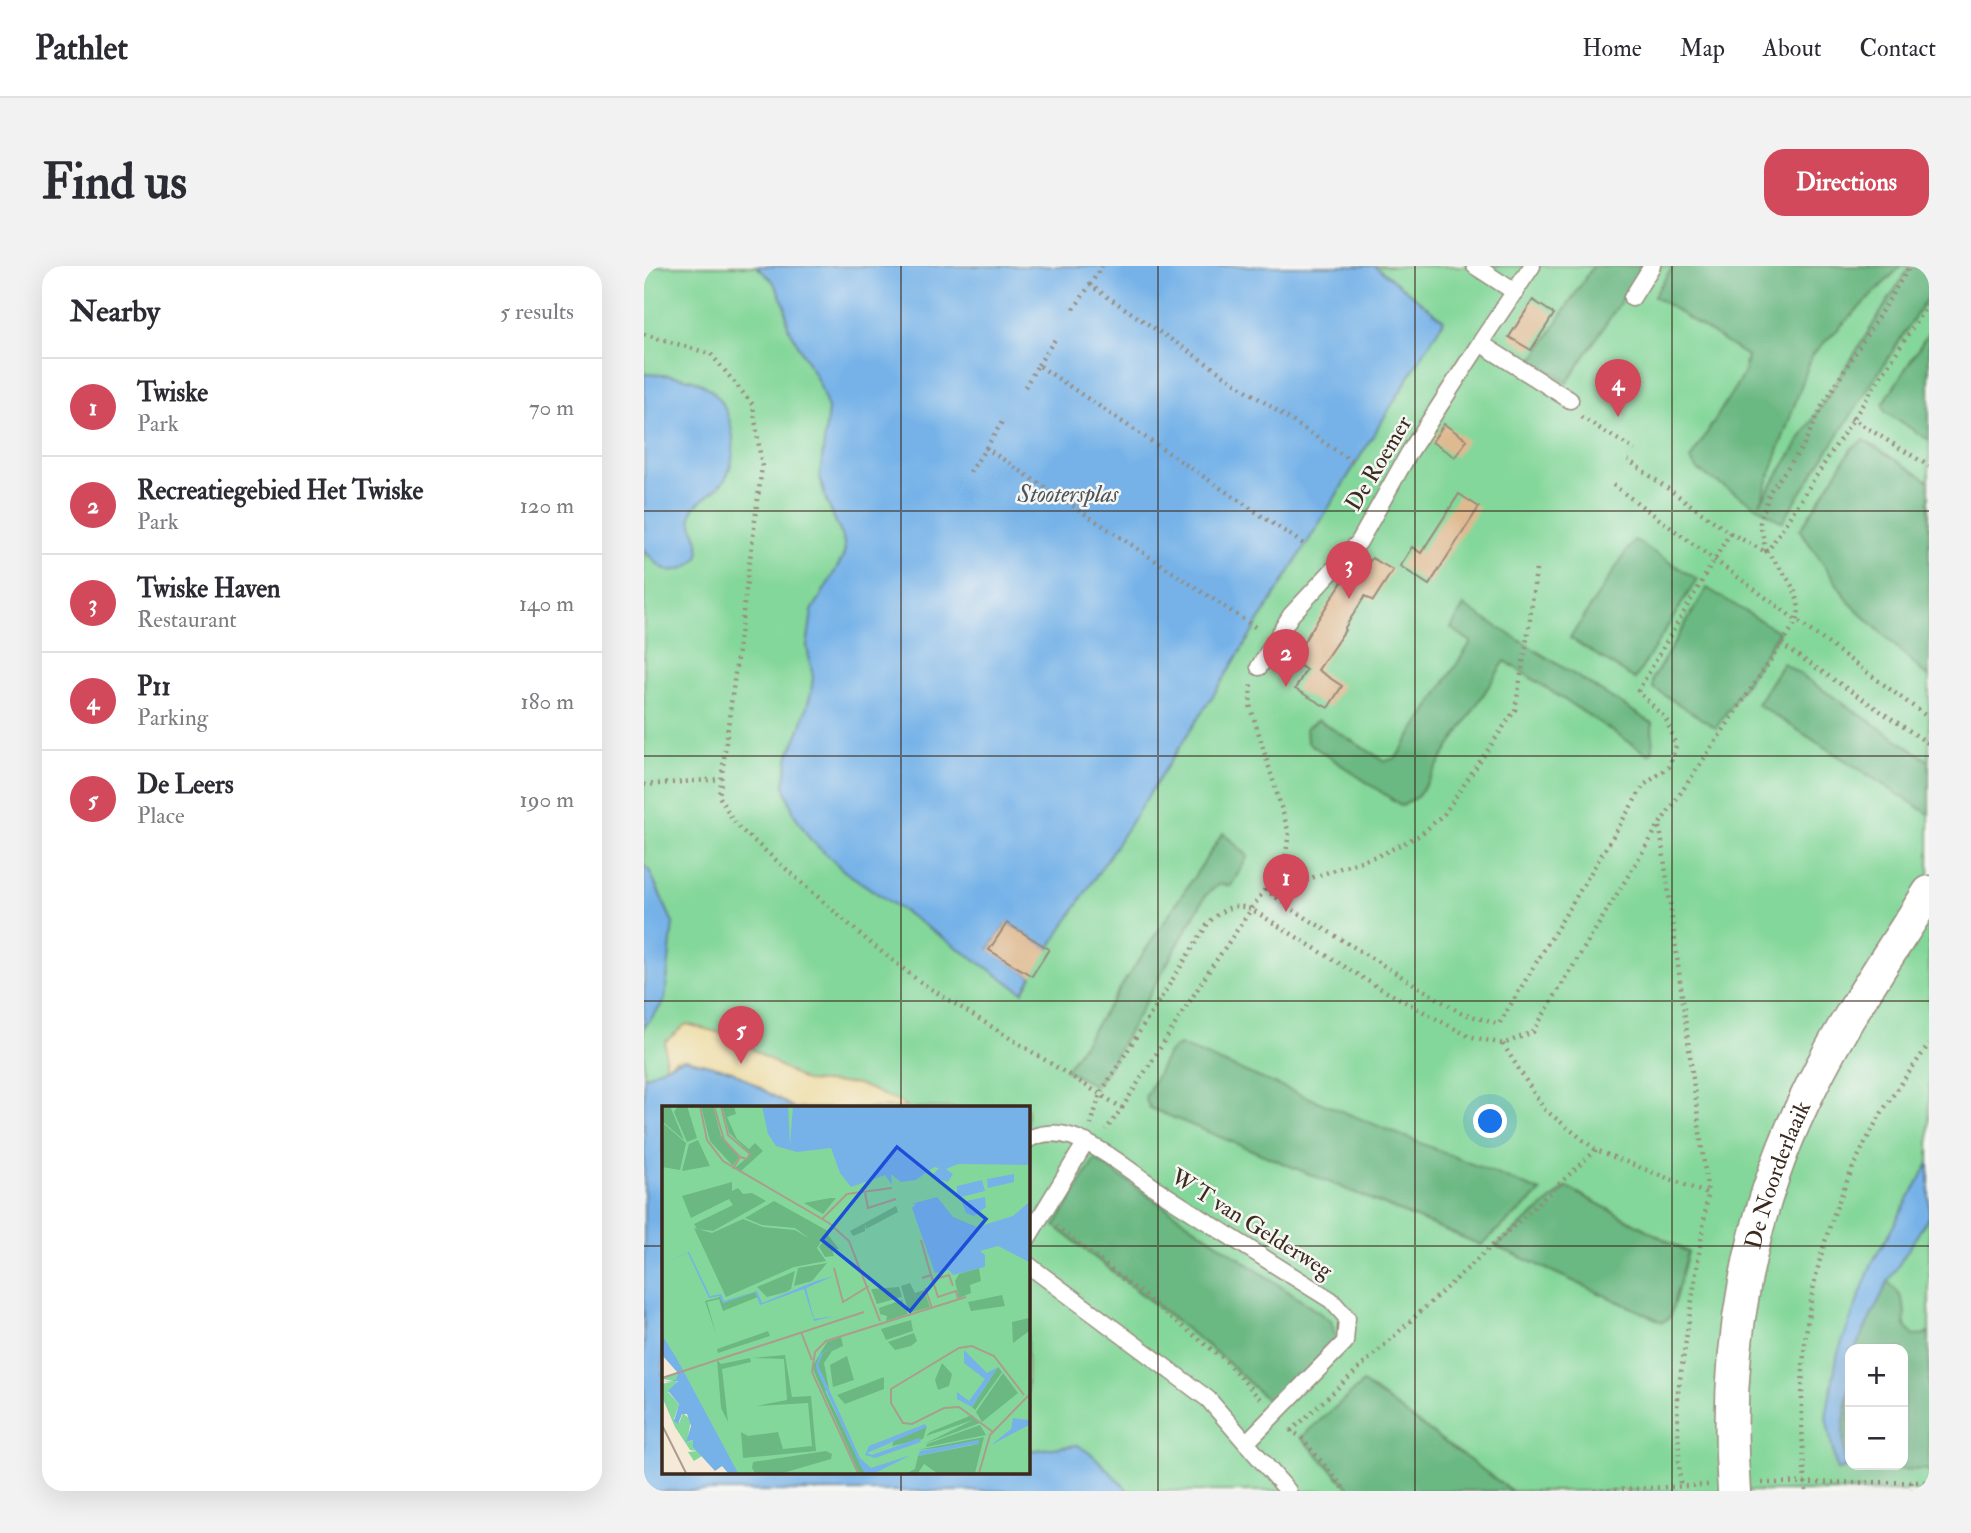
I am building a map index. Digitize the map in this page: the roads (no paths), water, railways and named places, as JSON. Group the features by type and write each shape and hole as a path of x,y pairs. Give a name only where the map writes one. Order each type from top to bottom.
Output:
{"street":[{"name":"De Noorderlaaik","path":"1734,1491 1731,1386 1736,1330 1749,1256 1763,1204 1783,1149 1812,1084 1847,1021 1929,892"}],"lane":[{"path":"1475,266 1515,292"},
{"name":"De Roemer","path":"1259,667 1291,615 1359,541 1409,453 1532,266"},
{"path":"1632,298 1653,266"},
{"path":"1480,343 1573,407"},
{"name":"W T van Gelderweg","path":"1029,1139 1036,1135 1054,1133 1090,1144 1331,1300 1347,1318 1345,1342 1246,1443"},
{"path":"1029,1236 1090,1144"},
{"path":"1029,1265 1208,1399 1288,1491"}],"water":[{"name":"Stootersplas","path":"756,266 1375,266 1444,320 1223,680 1049,949 1007,923 989,949 1032,976 1023,992 844,871 810,839 794,814 784,785 789,755 811,693 813,677 807,647 812,611 845,550 820,477 828,409 819,383 788,327 785,305 773,281"},
{"path":"644,374 681,377 702,384 721,402 731,427 733,454 725,479 697,504 691,516 700,548 699,555 694,562 677,570 661,567 644,551"},
{"path":"644,865 649,870 673,923 665,1000 644,1028"},
{"path":"686,1059 732,1071 791,1106 662,1106 662,1474 1029,1474 1029,1451 1078,1445 1095,1457 1129,1491 644,1491 644,1077"},
{"path":"1929,1163 1929,1216 1888,1282 1857,1344 1845,1344 1845,1468 1837,1471 1826,1417 1838,1353 1872,1263"}],"place":[{"name":"P11","path":"1618,417"},
{"name":"Twiske Haven","path":"1349,599"},
{"name":"Recreatiegebied Het Twiske","path":"1286,687"},
{"name":"Twiske","path":"1286,912"},
{"name":"De Leers","path":"741,1064"}]}
